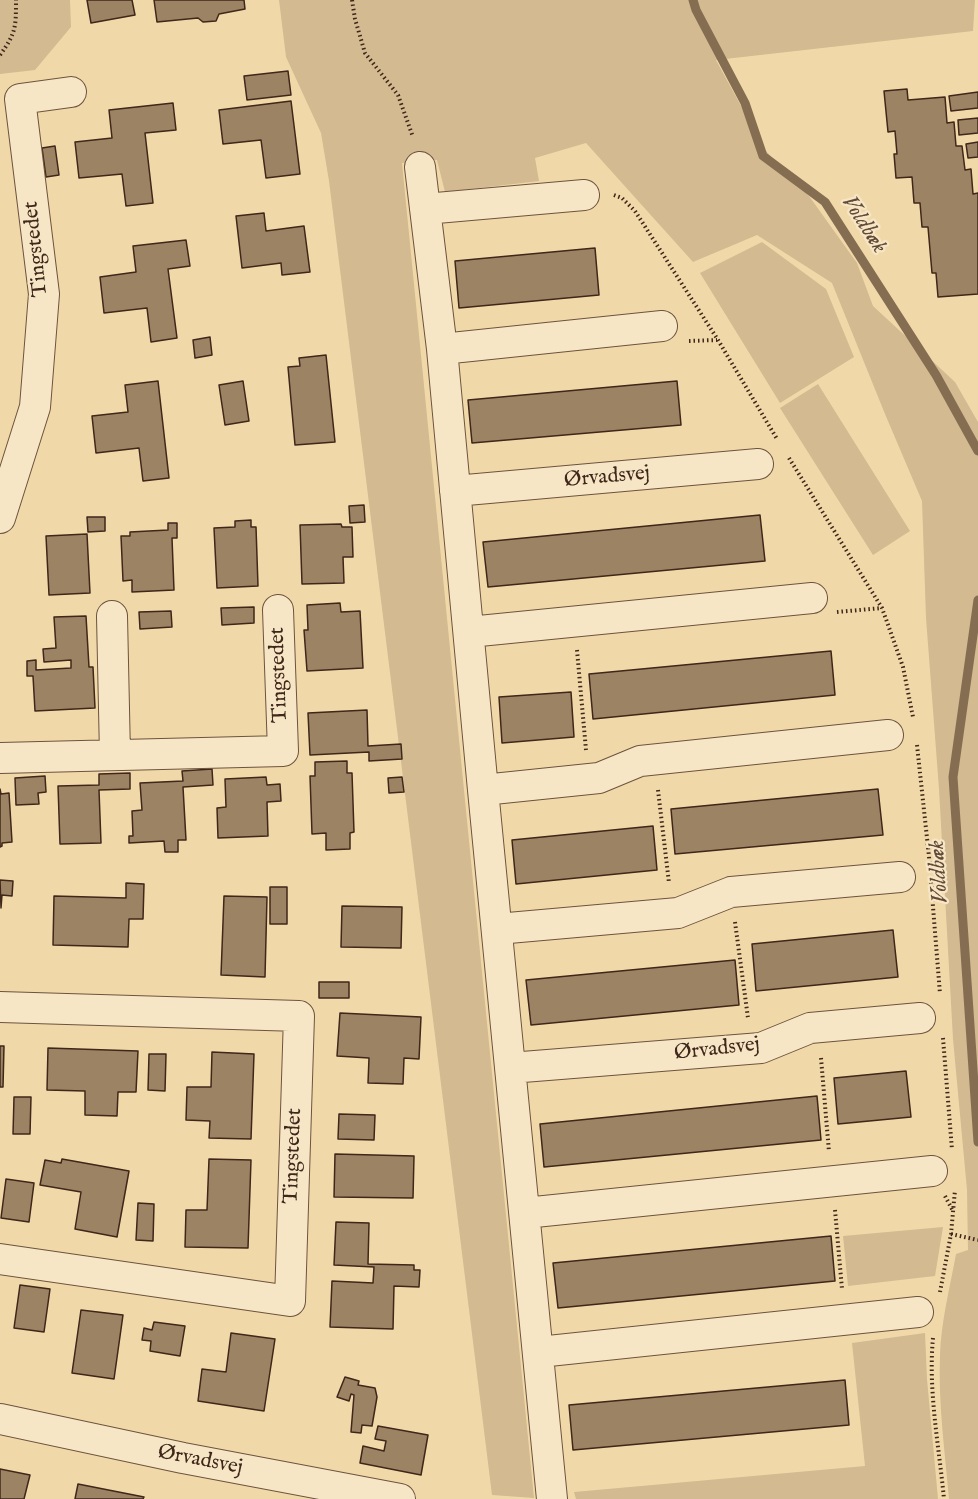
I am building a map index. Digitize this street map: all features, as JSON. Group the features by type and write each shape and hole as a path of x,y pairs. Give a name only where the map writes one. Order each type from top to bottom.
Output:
{"street":[{"name":"Tingstedet","path":"0,518 35,407 44,294 20,99 72,92"},
{"path":"420,167 442,350 552,1499"},
{"path":"425,208 584,195"},
{"path":"442,350 662,327"},
{"name":"Ørvadsvej","path":"455,491 758,464"},
{"path":"469,632 812,598"},
{"name":"Tingstedet","path":"0,758 283,751 278,610"},
{"path":"112,616 115,755"},
{"path":"483,790 599,778 640,761 654,759 906,731"},
{"path":"497,929 678,913 731,892 900,877"},
{"name":"Tingstedet","path":"0,1007 299,1016 290,1301 0,1259"},
{"name":"Ørvadsvej","path":"510,1068 761,1048 810,1028 934,1018"},
{"path":"525,1213 947,1169"},
{"path":"539,1352 845,1319 931,1314"},
{"name":"Ørvadsvej","path":"0,1419 183,1458 400,1499"}],"path":[{"path":"0,55 16,28 16,0"},
{"path":"352,0 365,53 398,95 410,127 420,167"},
{"path":"584,195 607,193 622,198 635,211 718,340 781,444"},
{"path":"786,453 882,608 903,667 906,731 928,850 934,1018 947,1169 956,1190 951,1234 931,1314 932,1357 944,1499"},
{"path":"812,598 827,613 882,608"},
{"path":"574,623 587,757"},
{"path":"654,759 670,893"},
{"path":"731,892 750,1027"},
{"path":"818,1027 845,1319"},
{"path":"951,1234 976,1240"}],"shaded area":[{"path":"0,0 70,0 71,27 35,70 0,74"},
{"path":"279,0 975,0 973,31 716,60 765,150 809,196 857,263 873,306 955,382 978,422 978,1499 949,1499 941,1409 942,1330 956,1254 968,1250 967,1190 953,1039 939,789 926,618 922,501 832,283 757,235 693,262 586,143 535,158 539,181 445,192 437,160 402,163 534,1498 492,1495 329,181 321,133 286,57"},
{"path":"762,242 826,289 854,357 780,403 700,273"},
{"path":"818,384 910,531 873,555 780,408"},
{"path":"943,1227 935,1276 848,1286 843,1236"},
{"path":"925,1333 938,1499 576,1499 574,1492 865,1466 852,1343"}],"building":[{"path":"87,0 132,0 135,15 91,23"},
{"path":"154,0 244,0 245,9 219,14 216,21 203,22 198,18 157,22"},
{"path":"288,71 291,95 247,100 244,76"},
{"path":"907,89 908,100 945,97 947,123 954,122 956,146 962,146 965,170 971,169 973,194 978,193 978,294 938,297 936,273 932,273 928,227 922,227 920,203 914,203 912,177 896,178 895,131 888,132 884,91"},
{"path":"978,92 978,108 951,111 949,96"},
{"path":"291,101 300,174 266,178 261,140 223,144 219,110"},
{"path":"173,103 176,130 145,133 153,203 126,206 122,174 79,178 75,142 112,138 109,110"},
{"path":"978,118 978,133 959,135 958,120"},
{"path":"978,142 978,157 968,158 966,144"},
{"path":"55,146 59,175 46,177 42,148"},
{"path":"264,213 266,231 304,226 310,272 282,275 281,263 242,268 236,216"},
{"path":"186,240 190,266 168,269 177,338 151,342 147,308 104,313 100,277 136,272 133,246"},
{"path":"595,248 599,295 459,308 455,261"},
{"path":"210,337 212,355 195,358 193,340"},
{"path":"326,355 335,442 295,445 288,367 300,366 299,358"},
{"path":"158,381 169,478 143,481 139,448 96,453 92,416 128,412 125,385"},
{"path":"243,381 249,421 225,425 219,385"},
{"path":"677,381 681,425 472,443 468,400"},
{"path":"364,505 365,522 350,523 349,506"},
{"path":"760,515 765,561 488,587 483,542"},
{"path":"87,517 105,517 105,531 88,532"},
{"path":"251,520 251,527 256,527 258,586 217,588 214,528 235,527 235,521"},
{"path":"168,523 177,523 177,538 172,538 174,590 132,592 132,580 123,581 121,536 130,536 130,532 168,530"},
{"path":"341,524 342,527 352,527 353,557 343,557 344,583 302,584 300,525"},
{"path":"87,534 90,593 49,595 46,536"},
{"path":"340,603 341,612 360,611 363,668 307,671 304,630 308,630 307,605"},
{"path":"254,607 254,623 222,625 221,608"},
{"path":"171,611 172,627 140,629 139,612"},
{"path":"86,616 89,667 93,667 95,708 35,711 33,676 27,676 27,661 36,660 36,670 71,668 71,660 44,662 43,649 56,648 54,617"},
{"path":"831,651 835,695 593,719 589,674"},
{"path":"571,692 574,737 502,743 499,697"},
{"path":"367,710 368,746 401,744 402,759 369,761 369,752 310,755 308,713"},
{"path":"347,761 347,773 352,773 354,832 350,833 350,849 326,850 326,833 312,834 310,776 315,776 315,762"},
{"path":"212,769 213,785 183,787 186,840 178,840 178,852 165,852 164,841 129,843 129,836 133,836 132,811 142,810 140,783 183,781 182,771"},
{"path":"130,773 130,789 99,790 101,843 60,844 58,786 99,785 99,774"},
{"path":"45,776 46,792 38,793 39,804 16,805 15,778"},
{"path":"266,777 267,785 280,784 281,801 267,802 268,836 218,838 217,808 226,807 225,779"},
{"path":"402,777 404,792 389,793 388,778"},
{"path":"0,789 1,794 9,793 12,842 2,843 0,847"},
{"path":"878,789 883,835 675,854 671,809"},
{"path":"653,826 657,870 516,884 512,840"},
{"path":"0,880 13,881 12,896 2,895 1,908"},
{"path":"126,883 144,884 143,919 129,919 128,947 53,945 54,896 126,898"},
{"path":"270,887 287,887 287,924 270,924"},
{"path":"224,896 267,897 265,977 221,975"},
{"path":"342,906 402,907 401,948 341,947"},
{"path":"893,930 898,977 756,991 752,944"},
{"path":"735,960 739,1005 531,1025 526,980"},
{"path":"319,982 349,982 349,998 319,998"},
{"path":"340,1013 421,1017 419,1059 404,1058 403,1084 368,1083 369,1058 337,1056"},
{"path":"0,1046 4,1046 3,1087 0,1087"},
{"path":"48,1048 138,1051 136,1092 118,1092 117,1116 85,1115 85,1091 47,1090"},
{"path":"212,1052 254,1054 251,1139 209,1138 210,1121 186,1120 187,1087 211,1087"},
{"path":"149,1054 166,1054 165,1091 148,1090"},
{"path":"906,1071 911,1117 838,1124 834,1078"},
{"path":"817,1096 821,1140 544,1167 540,1124"},
{"path":"14,1097 31,1097 30,1134 13,1134"},
{"path":"339,1114 375,1115 374,1140 338,1139"},
{"path":"335,1154 414,1156 413,1198 334,1197"},
{"path":"62,1159 129,1171 117,1237 75,1229 81,1192 40,1185 45,1160 61,1163"},
{"path":"209,1159 251,1160 248,1248 185,1247 186,1210 207,1210"},
{"path":"6,1179 34,1183 29,1222 1,1218"},
{"path":"138,1203 154,1204 153,1241 136,1240"},
{"path":"336,1222 369,1223 368,1264 414,1265 414,1270 420,1270 419,1287 394,1286 393,1329 330,1327 332,1281 373,1283 374,1267 334,1265"},
{"path":"831,1236 835,1281 558,1308 553,1263"},
{"path":"20,1285 50,1289 44,1332 14,1328"},
{"path":"81,1310 123,1315 114,1379 72,1373"},
{"path":"154,1322 185,1326 180,1356 150,1351 151,1341 142,1340 144,1328 152,1330"},
{"path":"231,1333 275,1339 264,1411 198,1401 202,1369 226,1372"},
{"path":"345,1377 359,1381 358,1385 375,1388 377,1397 372,1426 362,1425 361,1433 351,1432 354,1395 351,1394 349,1401 337,1397"},
{"path":"845,1380 849,1425 573,1450 569,1405"},
{"path":"378,1426 428,1435 421,1475 360,1463 363,1446 384,1451 386,1441 375,1439"},
{"path":"0,1469 30,1475 24,1499 0,1499"},
{"path":"78,1484 144,1497 143,1499 75,1499"}],"waterway":[{"name":"Voldbæk","path":"693,0 696,10 745,103 763,156 825,202 936,375 978,451"},
{"name":"Voldbæk","path":"978,600 953,777 978,1142"}]}
